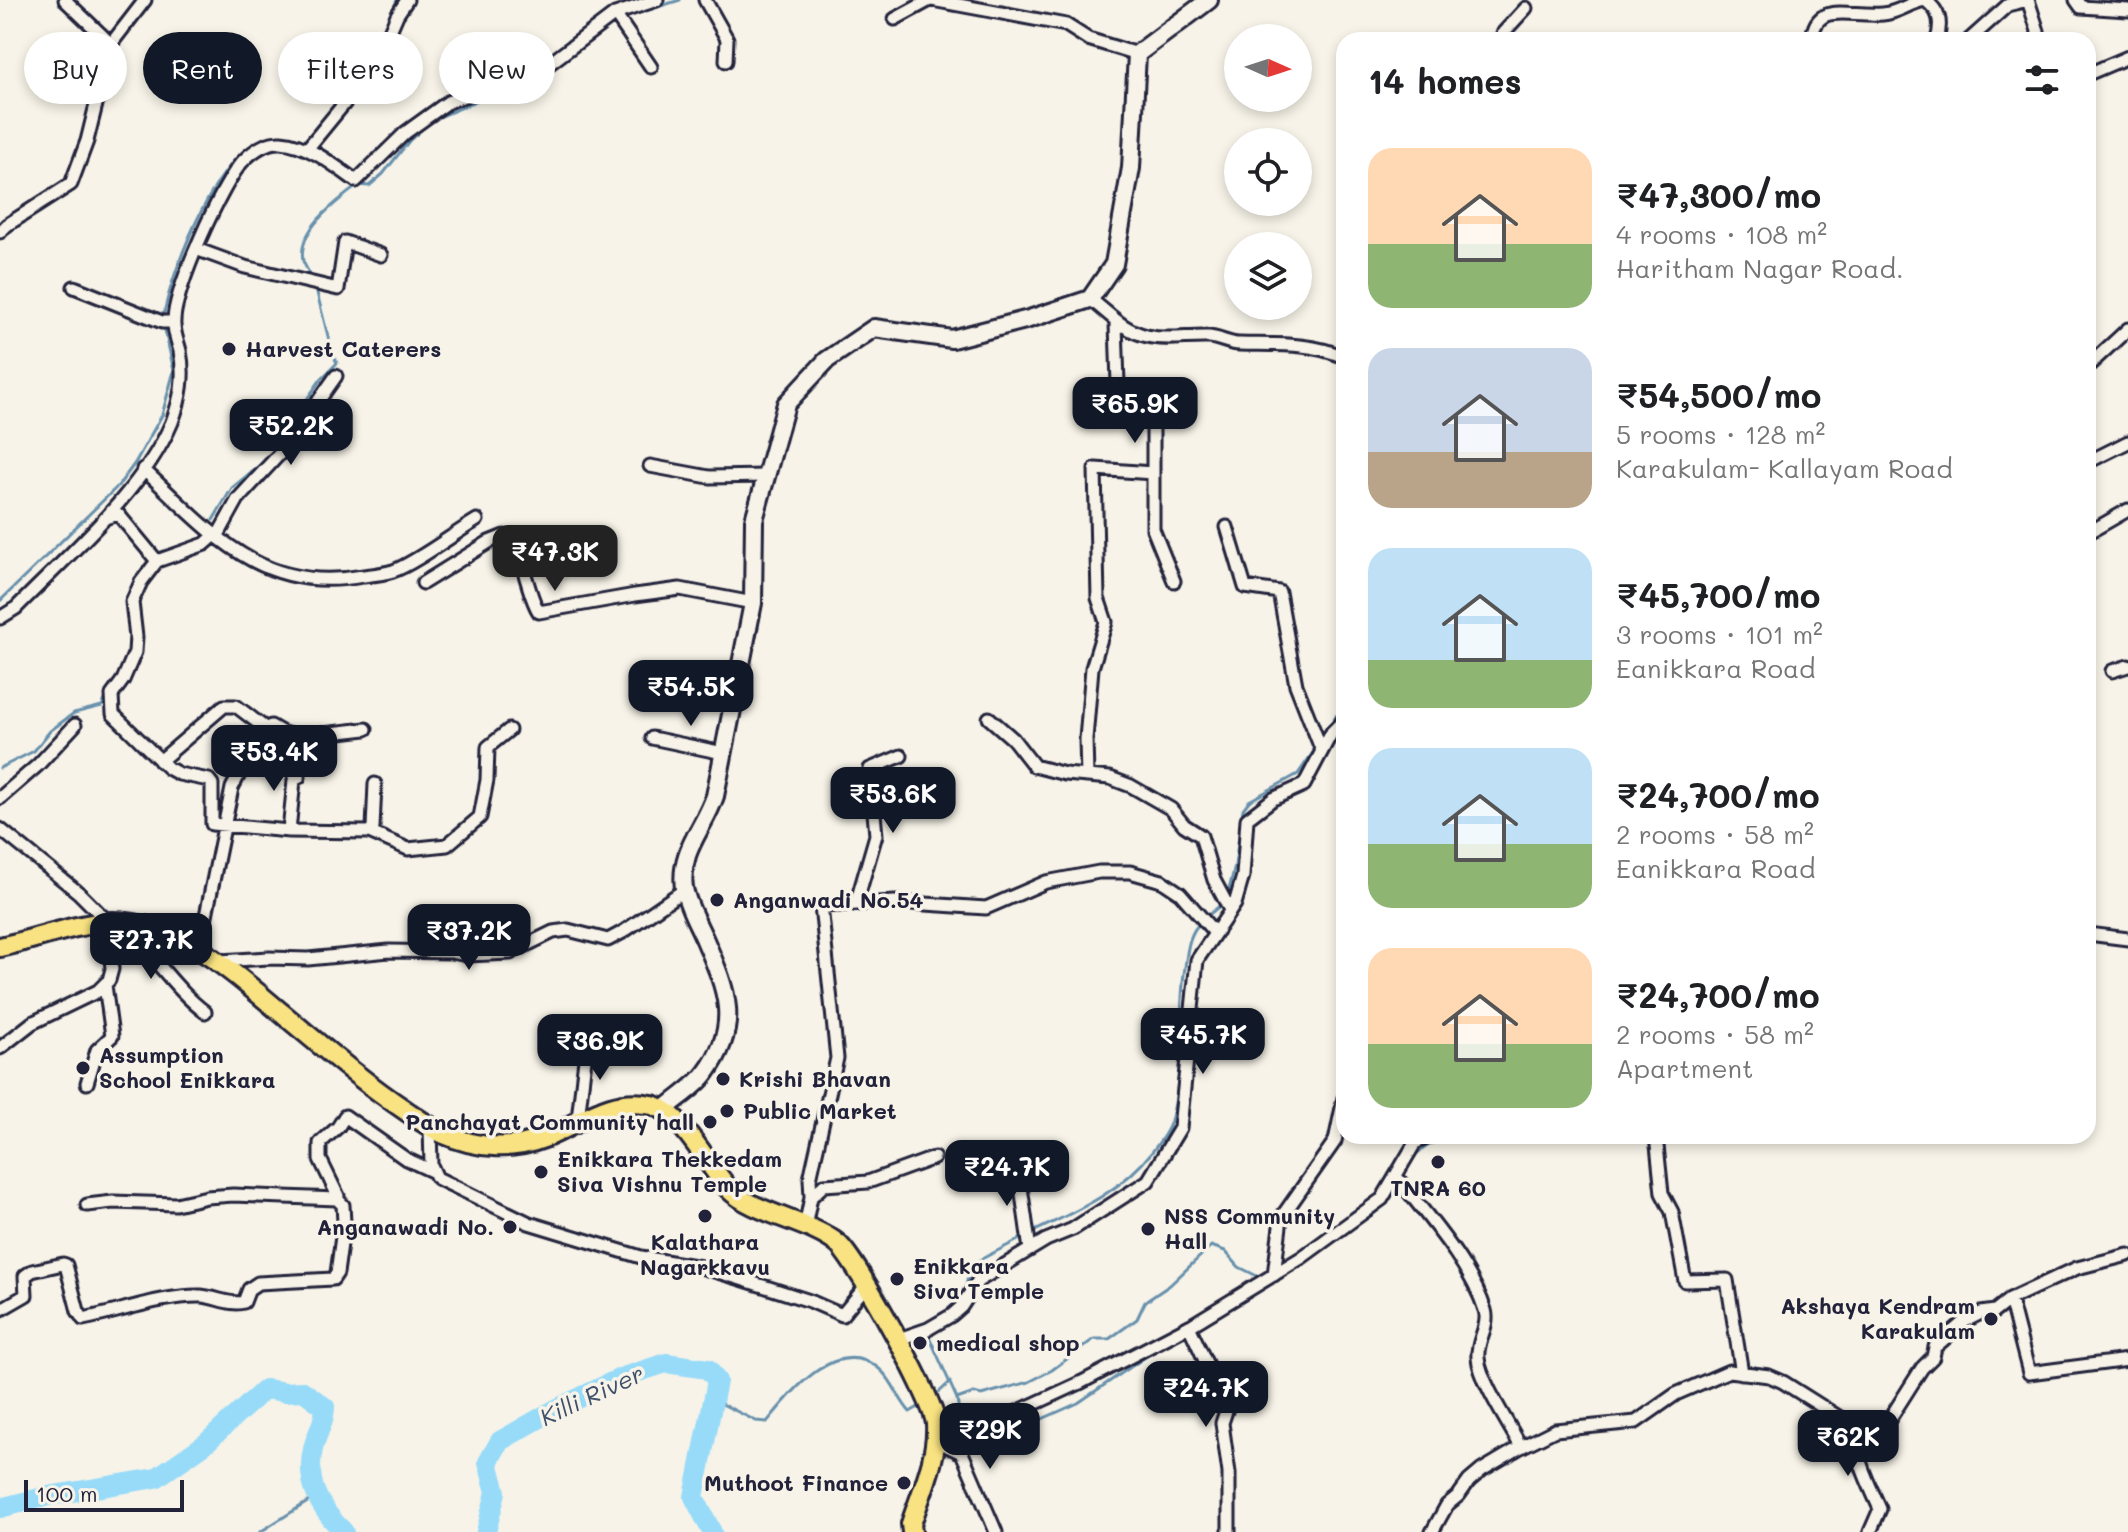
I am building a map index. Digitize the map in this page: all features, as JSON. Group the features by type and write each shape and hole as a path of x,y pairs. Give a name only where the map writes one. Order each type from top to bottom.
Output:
{"main road":[{"path":"0,947 112,922 155,927 220,961 377,1091 445,1135 499,1147 520,1146 545,1138 578,1119 625,1104 651,1105 664,1110 695,1143 731,1192 837,1244 866,1286 929,1401 945,1443 911,1524 912,1532"}],"street":[{"path":"65,0 98,32"},
{"path":"120,32 145,0"},
{"path":"303,148 375,66 397,15 407,0"},
{"path":"0,618 16,608 105,518 155,455 179,401 184,371 173,322 180,287 224,191 242,162 259,147 280,142 303,148 356,181 405,133 448,102 549,64 615,14 657,0"},
{"path":"705,0 727,39 726,61"},
{"path":"895,19 931,0 1066,25 1088,39 1137,54"},
{"path":"1137,54 1209,0"},
{"path":"1812,32 1818,11 1827,6 1878,15 1897,12 1916,1 1925,0 1936,8 1940,17 1938,32"},
{"path":"1978,32 2008,5 2028,0 2038,32"},
{"path":"2076,0 2081,7 2128,10"},
{"path":"1504,32 1526,8"},
{"path":"615,14 651,67"},
{"path":"664,1110 706,1074 718,1051 729,1017 722,978 684,890 690,842 710,812 715,796 753,603 754,520 786,404 827,360 874,328 952,339 1090,299 1114,264 1131,168 1137,54"},
{"path":"2096,71 2128,57"},
{"path":"0,232 71,184 96,104"},
{"path":"196,249 245,267 338,289 345,242 381,255"},
{"path":"74,287 162,322 173,322"},
{"path":"1090,299 1116,324 1146,336 1212,337 1236,345 1286,344 1325,348 1336,353"},
{"path":"1116,324 1119,414 1153,416 1153,529 1174,581"},
{"path":"2096,359 2128,329"},
{"path":"336,376 285,448 238,499 216,536 205,544 157,561 141,582 132,602 135,652 123,680 112,695 113,714 160,761 179,774 209,780 212,824 289,831 369,832 408,849 447,845 480,817 487,780 488,747 509,730"},
{"path":"2096,458 2128,442"},
{"path":"650,466 709,477 766,476"},
{"path":"143,469 216,536 266,568 302,580 325,582 395,570 477,520"},
{"path":"1087,776 1086,739 1092,668 1106,622 1098,598 1095,469 1153,473"},
{"path":"2096,528 2128,510"},
{"path":"105,518 118,514 157,561"},
{"path":"1227,527 1245,587 1279,592 1296,685 1322,751"},
{"path":"423,583 504,536 516,553 539,612 680,589 753,603"},
{"path":"2112,671 2128,666"},
{"path":"160,761 224,706 236,706 265,728"},
{"path":"989,718 1013,739 1034,766 1065,774 1110,778 1171,809 1184,825 1201,836 1214,880 1230,910"},
{"path":"0,798 38,765 75,725"},
{"path":"199,950 232,788 265,728 271,726 297,737 366,729"},
{"path":"896,1340 923,1331 961,1307 978,1281 1029,1239 1073,1229 1148,1181 1180,1128 1197,960 1208,924 1235,904 1243,876 1247,819 1273,799 1304,785 1336,728"},
{"path":"652,738 723,753"},
{"path":"856,904 876,835 870,769 901,756"},
{"path":"289,831 294,780 299,777"},
{"path":"369,832 373,828 375,784"},
{"path":"0,829 157,962 192,1002 205,1012"},
{"path":"805,1227 811,1197 810,1179 837,1058 821,906 895,902 986,908 1046,882 1099,872 1130,872 1162,881 1180,893 1208,924"},
{"path":"220,961 308,959 389,951 467,955 510,953 553,932 568,930 608,940 684,890"},
{"path":"0,1048 32,1023 58,1008 91,995 105,985 112,969 112,922"},
{"path":"2096,935 2128,939"},
{"path":"87,1083 97,1050 112,1036 105,985"},
{"path":"578,1119 587,1042"},
{"path":"0,1310 26,1295 25,1276 32,1271 63,1264 66,1265 83,1319 181,1296 213,1297 237,1304 244,1302 249,1289 258,1283 333,1279 337,1273 344,1222 343,1205 337,1199 320,1159 320,1143 345,1116 368,1130 382,1144 432,1171 437,1178 529,1223 641,1257 701,1267 810,1301 842,1315 866,1286"},
{"path":"430,1127 432,1171"},
{"path":"1270,1277 1281,1218 1336,1136"},
{"path":"945,1443 1082,1382 1189,1326 1270,1277 1382,1199 1414,1144"},
{"path":"1657,1144 1662,1193 1672,1212 1685,1281 1727,1280 1742,1373"},
{"path":"811,1197 824,1185 868,1182 934,1158"},
{"path":"1396,1176 1444,1237 1479,1294 1487,1316 1478,1347 1478,1361 1521,1447"},
{"path":"1020,1180 1029,1239"},
{"path":"87,1205 113,1202 176,1204 233,1195 337,1199"},
{"path":"1434,1531 1447,1505 1469,1481 1521,1447 1555,1430 1636,1422 1676,1394 1729,1371 1769,1376 1783,1382 1863,1436 1876,1433 1889,1420 1922,1368 1933,1357 1935,1347 1965,1321 1981,1313 1995,1311 2010,1299 2077,1268 2128,1255"},
{"path":"2010,1299 2029,1373 2128,1360"},
{"path":"1189,1326 1227,1408 1222,1423 1229,1473 1229,1532"},
{"path":"1879,1407 1889,1420"},
{"path":"1856,1430 1855,1442 1880,1509 1870,1532"},
{"path":"945,1443 962,1453 996,1532"}],"waterway":[{"path":"383,32 397,0"},
{"path":"622,18 680,0"},
{"path":"356,185 369,186 432,120 470,104"},
{"path":"303,142 318,128"},
{"path":"163,319 187,242 218,183 236,159 255,143 275,138"},
{"path":"308,156 336,173"},
{"path":"312,278 303,261 306,238 320,218 357,186"},
{"path":"213,520 232,488 267,459 321,379 337,363 316,289"},
{"path":"0,601 118,486 135,463 162,415 174,371 164,326"},
{"path":"128,656 130,628"},
{"path":"0,768 34,751 50,731 74,713 102,706 108,694"},
{"path":"1322,738 1336,716"},
{"path":"1228,894 1243,809 1249,801 1298,774 1316,748"},
{"path":"1206,917 1222,904"},
{"path":"1031,1233 1112,1190 1139,1166 1168,1129 1178,1085 1187,953 1190,939 1201,922"},
{"path":"1413,1156 1430,1144"},
{"path":"1358,1223 1375,1213 1380,1206"},
{"path":"965,1292 970,1265 1024,1237"},
{"path":"928,1334 957,1399 974,1393 981,1395 1029,1382 1052,1370 1094,1339 1109,1339 1137,1319 1145,1302 1170,1285 1211,1246 1225,1251 1239,1267 1261,1278"},
{"path":"1194,1330 1222,1313"},
{"path":"957,1399 964,1443 975,1449 1078,1403 1157,1349 1187,1333"},
{"path":"714,1400 756,1421 767,1422 815,1372 845,1359 861,1360 877,1367 910,1412 922,1405"},
{"name":"Killi River","path":"486,1532 496,1492 488,1462 500,1441 620,1378 666,1363 708,1369 717,1381 694,1497 712,1532"},
{"path":"935,1396 950,1382"},
{"name":"Killi River","path":"0,1508 48,1496 156,1478 205,1444 265,1389 303,1391 325,1407 313,1449 311,1474 316,1495 344,1532"},
{"path":"260,1532 317,1496"}],"place":[{"name":"Harvest Caterers","path":"229,349"},
{"name":"Anganwadi No.54","path":"717,900"},
{"name":"Assumption School Enikkara","path":"83,1068"},
{"name":"Krishi Bhavan","path":"723,1079"},
{"name":"Public Market","path":"727,1111"},
{"name":"Panchayat Community hall","path":"710,1122"},
{"name":"TNRA 60","path":"1438,1162"},
{"name":"Enikkara Thekkedam Siva Vishnu Temple","path":"541,1172"},
{"name":"Kalathara Nagarkkavu","path":"705,1216"},
{"name":"Anganawadi No.","path":"510,1227"},
{"name":"NSS Community Hall","path":"1148,1229"},
{"name":"Enikkara Siva Temple","path":"897,1279"},
{"name":"Akshaya Kendram Karakulam","path":"1991,1319"},
{"name":"medical shop","path":"920,1343"},
{"name":"Muthoot Finance","path":"904,1483"}]}
